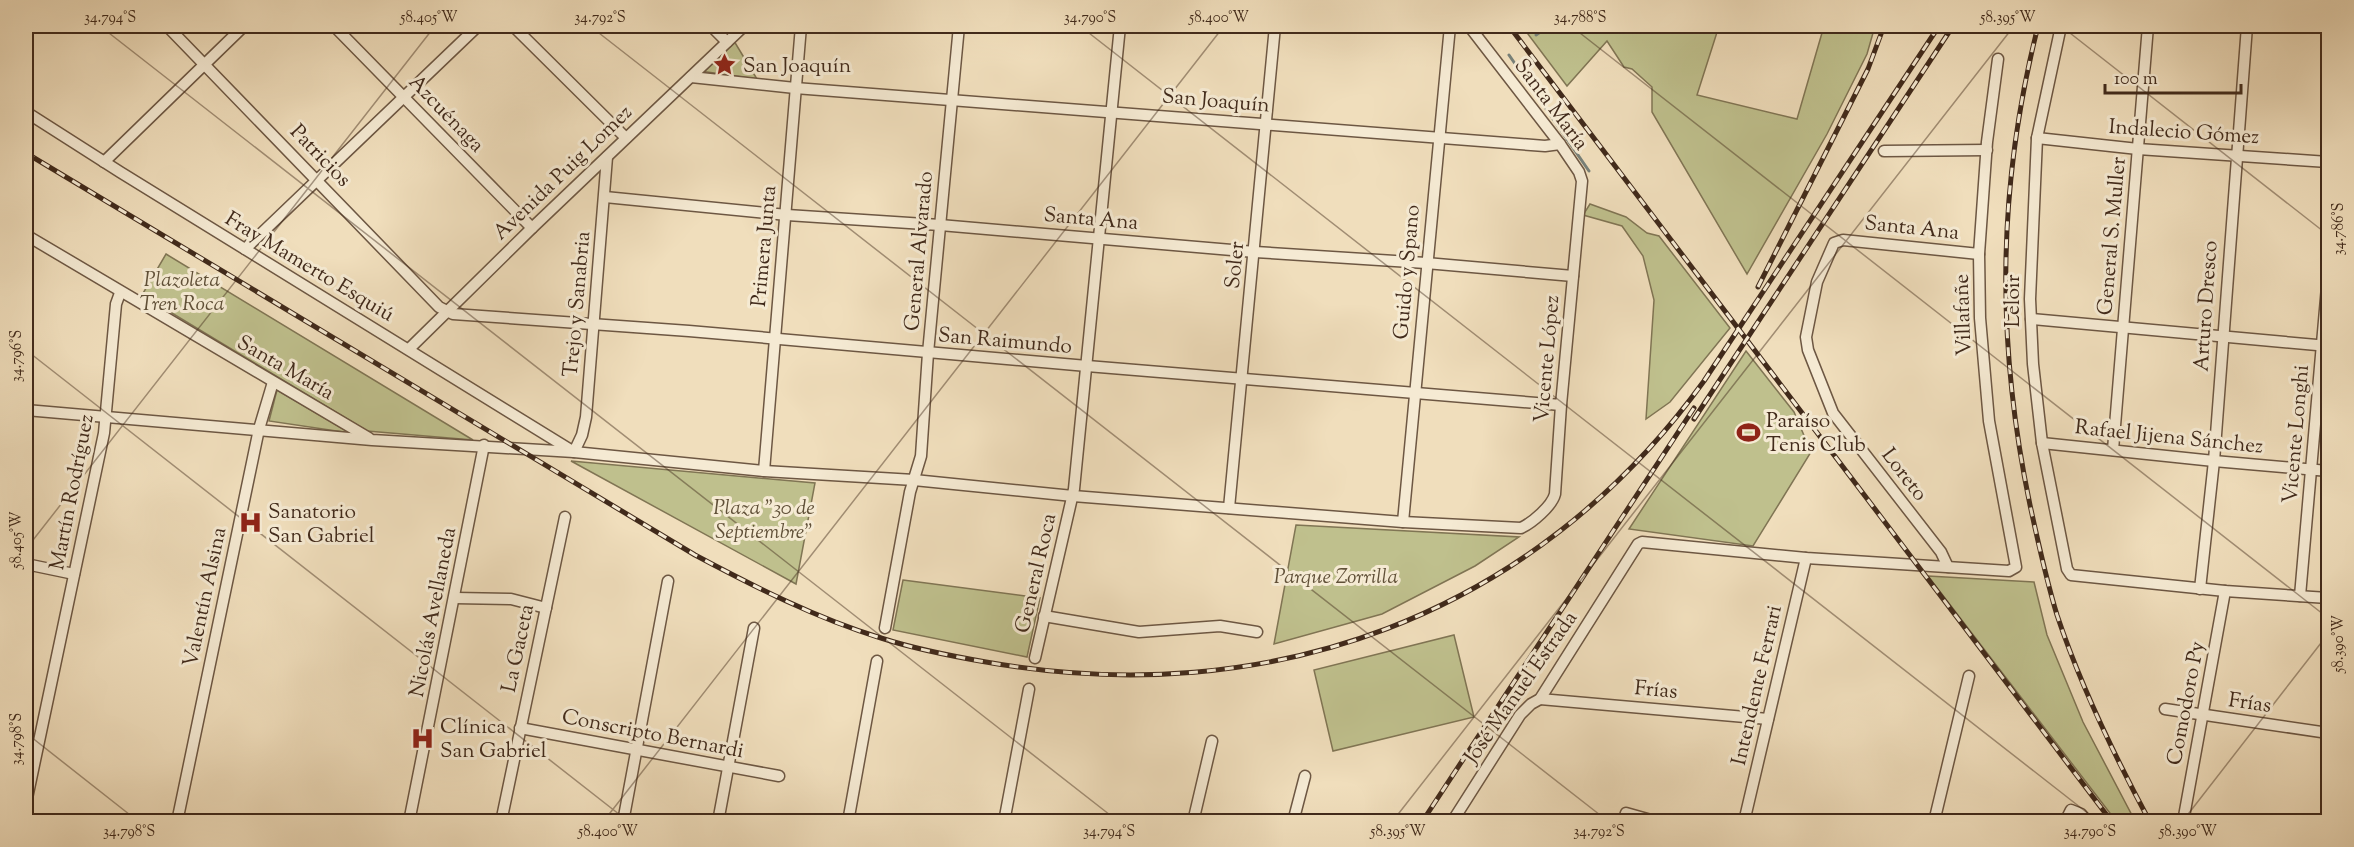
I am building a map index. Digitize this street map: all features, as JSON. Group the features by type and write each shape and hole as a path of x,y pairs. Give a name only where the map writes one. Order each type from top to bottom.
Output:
{"street":[{"name":"Patricios","path":"167,26 446,312"},
{"path":"104,162 244,26"},
{"name":"Azcuénaga","path":"334,26 532,228"},
{"path":"245,249 478,26"},
{"path":"513,26 626,138"},
{"path":"711,26 727,42"},
{"name":"Avenida Puig Lomez","path":"409,349 744,26"},
{"name":"Primera Junta","path":"764,471 801,26"},
{"name":"General Alvarado","path":"885,628 914,480 921,456 928,353 959,26"},
{"name":"General Roca","path":"1035,658 1073,496 1120,26"},
{"name":"Soler","path":"1229,508 1275,26"},
{"name":"Guido y Spano","path":"1403,522 1450,26"},
{"name":"Santa María","path":"1469,26 1560,144 1581,177"},
{"name":"Leloir","path":"2061,26 2037,138 2031,320 2042,443 2064,557 2071,575 2200,589"},
{"name":"General S. Muller","path":"2113,450 2148,26"},
{"name":"Arturo Dresco","path":"2200,589 2214,461 2247,26"},
{"name":"Villafañe","path":"1947,567 2009,571 2016,567 1988,411 1980,318 1979,254 1987,150 1998,59"},
{"name":"San Joaquín","path":"691,76 795,88 1438,136 1545,147 1560,144"},
{"name":"Fray Mamerto Esquiú","path":"26,112 574,452"},
{"name":"Indalecio Gómez","path":"2037,138 2328,162"},
{"path":"1884,151 1987,150"},
{"name":"Trejo y Sanabria","path":"574,452 582,435 586,417 607,157"},
{"name":"Vicente López","path":"1403,522 1521,528 1554,500 1581,177"},
{"name":"Santa Ana","path":"605,197 787,215 940,225 1573,276"},
{"name":"Santa María","path":"26,235 120,293 372,440"},
{"name":"Santa Ana","path":"1840,240 1979,254"},
{"name":"Loreto","path":"1840,240 1830,249 1816,282 1806,337 1808,350 1833,413 1941,552 1947,567"},
{"name":"Vicente Longhi","path":"2300,596 2326,346 2328,275"},
{"name":"Martín Rodríguez","path":"26,803 106,417 120,293"},
{"name":"San Raimundo","path":"446,312 1561,405"},
{"path":"2031,320 2326,346"},
{"name":"Valentín Alsina","path":"177,822 259,429 273,382"},
{"path":"26,410 372,440 574,452 764,471 914,480 1073,496 1403,522"},
{"name":"Rafael Jijena Sánchez","path":"2042,443 2328,471"},
{"name":"Nicolás Avellaneda","path":"409,822 484,445"},
{"name":"La Gaceta","path":"501,822 565,518"},
{"name":"José Manuel Estrada","path":"1452,822 1520,715 1540,699 1638,544 1647,541 1806,558"},
{"path":"1806,558 1947,567"},
{"name":"Intendente Ferrari","path":"1744,822 1806,558"},
{"path":"26,564 74,574"},
{"path":"623,822 668,580"},
{"path":"2200,589 2328,598"},
{"name":"Comodoro Py","path":"2183,822 2226,591"},
{"path":"454,598 511,599 546,608"},
{"path":"1044,616 1139,632 1220,626 1257,632"},
{"path":"718,822 754,628"},
{"path":"848,822 877,661"},
{"path":"1934,822 1969,676"},
{"path":"1004,822 1029,688"},
{"name":"Frías","path":"1540,699 1768,718"},
{"name":"Frías","path":"2165,709 2328,733"},
{"name":"Conscripto Bernardi","path":"520,728 779,776"},
{"path":"1193,822 1212,741"},
{"path":"1293,822 1305,776"},
{"path":"2065,822 2071,810 2081,814 2088,822"},
{"path":"1625,817 1658,822"}],"green space":[{"path":"1522,26 1719,26 1697,95 1797,119 1824,26 1875,26 1867,54 1827,134 1747,274 1652,112 1652,87 1632,69 1624,67 1607,41 1567,86"},
{"path":"734,41 757,79 700,71"},
{"path":"1590,204 1626,217 1647,233 1659,236 1730,328 1670,402 1646,419 1654,300 1643,256 1622,226 1583,215"},
{"name":"Plazoleta Tren Roca","path":"166,254 473,440 367,431 142,295"},
{"name":"Paraíso Tenis Club","path":"1746,351 1794,412 1811,452 1753,546 1629,529"},
{"path":"277,390 350,433 269,421"},
{"name":"Plaza \"30 de Septiembre\"","path":"571,461 815,483 796,584"},
{"name":"Parque Zorrilla","path":"1296,525 1519,537 1475,566 1382,614 1274,644"},
{"path":"1928,576 2034,582 2047,635 2083,722 2135,821 2116,821"},
{"path":"903,580 1040,598 1027,657 893,630"},
{"path":"1454,635 1474,717 1333,751 1314,670"}],"waterway":[{"path":"1536,35 1549,26"},
{"path":"1509,55 1589,171"}],"railway":[{"path":"1509,26 2112,822"},
{"path":"1758,287 1868,69 1884,26"},
{"path":"26,153 695,555 809,611 894,642 986,662 1091,674 1194,672 1293,657 1388,628 1477,586 1560,531 1636,463 1704,381 1939,26"},
{"path":"1694,419 1953,26"},
{"path":"2038,26 2024,86 2008,206 2007,325 2011,384 2019,444 2036,533 2057,615 2099,720 2150,822"},
{"path":"1422,822 1694,408"}],"place":[{"name":"San Joaquín","path":"725,65"},
{"name":"Paraíso Tenis Club","path":"1748,432"},
{"name":"Sanatorio San Gabriel","path":"250,523"},
{"name":"Clínica San Gabriel","path":"422,738"}]}
